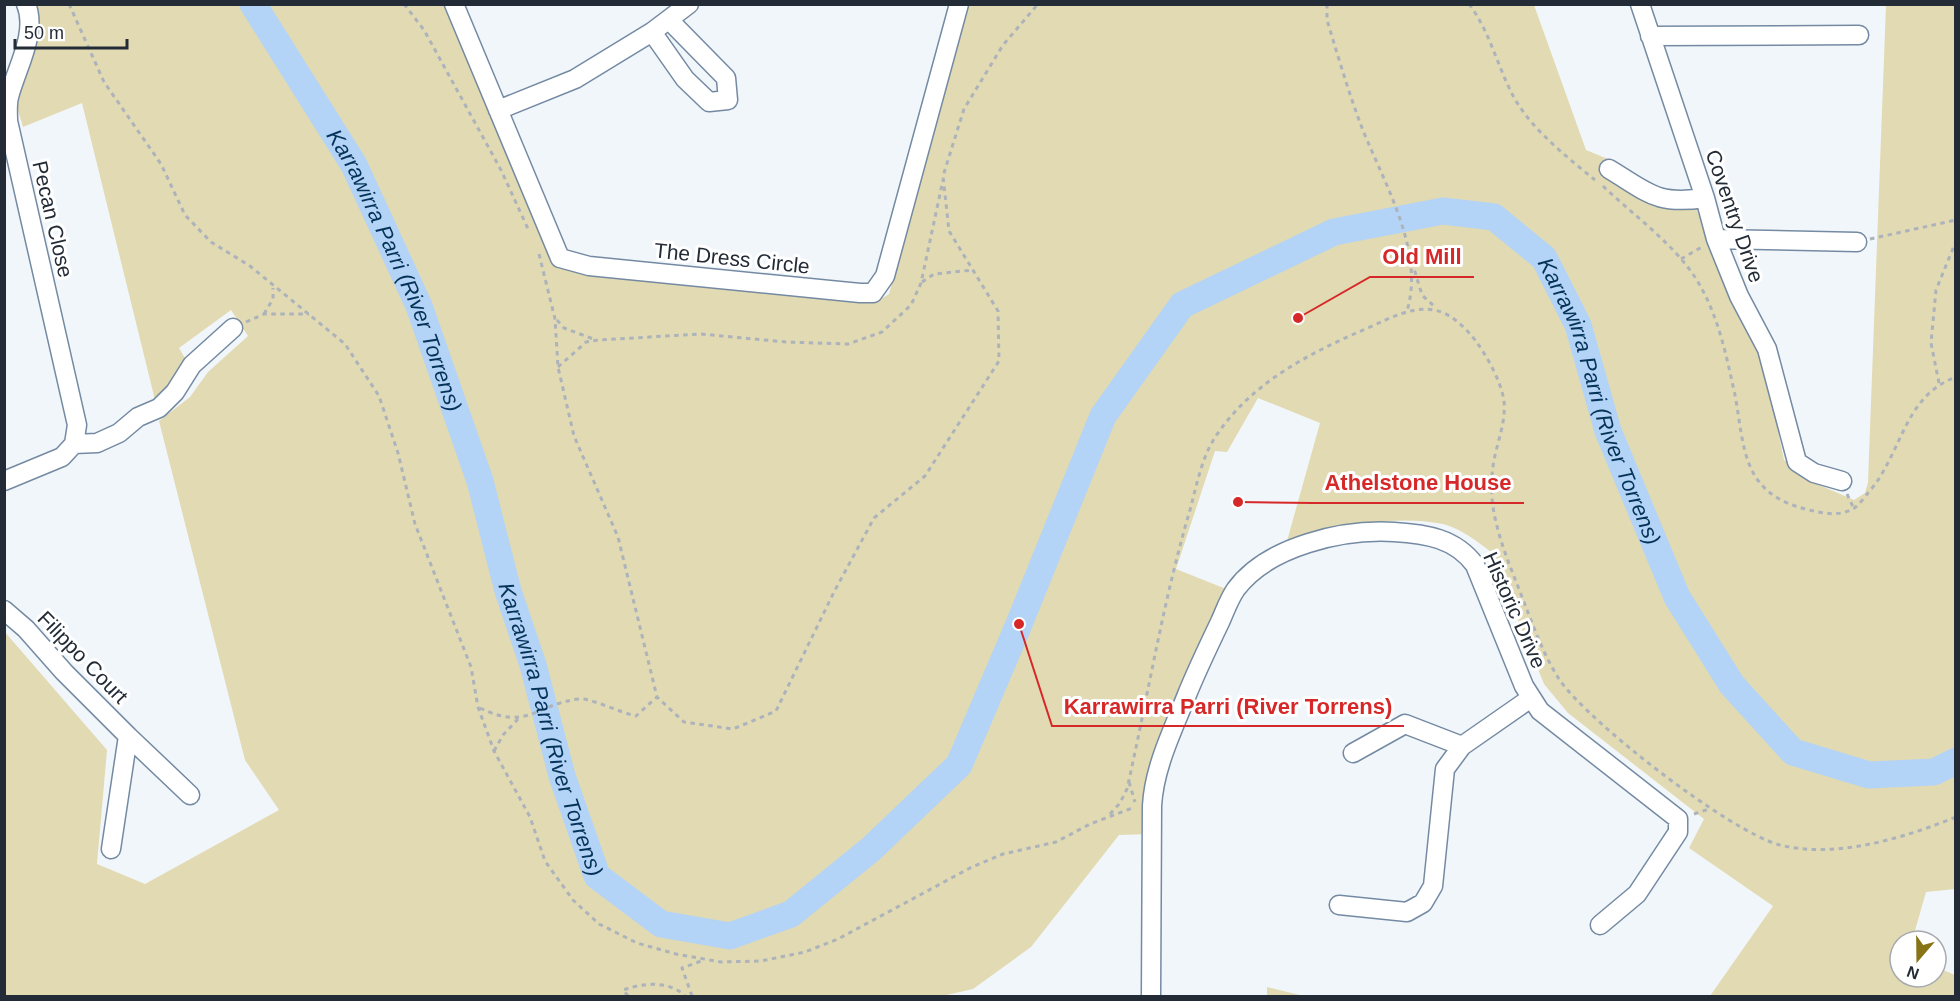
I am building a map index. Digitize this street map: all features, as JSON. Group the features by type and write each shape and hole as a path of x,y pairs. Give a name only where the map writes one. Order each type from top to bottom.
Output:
{"street":[{"name":"Pecan Close","path":"26,4 28,36 8,100 8,121 77,425 74,444"},
{"name":"The Dress Circle","path":"454,4 560,258 589,266 873,293 885,276 959,4"},
{"path":"498,110 575,79 670,21 689,4"},
{"name":"Coventry Drive","path":"1640,4 1706,198 1716,239 1738,297 1767,349 1797,462 1814,473 1842,482"},
{"path":"652,32 685,79 709,102 728,99 726,78 670,21"},
{"path":"1650,36 1859,35"},
{"path":"1609,169 1656,197 1667,201 1706,198"},
{"path":"1716,239 1857,242"},
{"path":"4,481 62,457 74,444 97,443 119,433 138,417 159,408 175,392 192,364 233,327"},
{"name":"Historic Drive","path":"1151,996 1144,806 1172,732 1234,591 1266,562 1316,540 1372,531 1429,536 1453,543 1475,565 1517,672 1531,698 1554,723 1678,819 1678,832 1637,894 1600,925"},
{"name":"Filippo Court","path":"4,610 26,629 128,736 190,795"},
{"path":"1339,905 1407,912 1423,903 1433,886 1445,769 1462,746 1531,698"},
{"path":"1353,753 1405,724 1462,746"},
{"name":"Filippo Court","path":"111,849 128,736"}],"path":[{"path":"69,4 104,82 161,164 185,215 211,242 250,267 345,344 379,396 398,453 415,524 471,667 478,707 494,751 530,817 545,861 573,900 599,924 637,943 676,954 706,959 761,962 804,952 838,939 970,868 1003,855 1056,842 1107,817 1144,806 1129,781"},
{"path":"404,4 424,30 501,170 534,241"},
{"path":"558,367 586,342 598,340 701,334 786,342 848,344 882,332 911,305 921,283 943,176 964,110 1003,45 1038,4"},
{"path":"1327,4 1327,20 1359,121 1386,182 1422,295 1440,310 1453,317 1476,341 1497,380 1504,399 1504,421 1493,463 1490,497 1496,525 1505,557 1540,642 1571,696 1598,721 1709,809 1763,839 1781,846 1813,848 1867,846 1919,832 1956,818"},
{"path":"1469,4 1492,43 1517,103 1546,136 1681,259 1702,290 1724,344 1737,407 1741,443 1752,472 1767,491 1798,507 1831,515 1854,509 1877,483 1916,405 1939,383 1956,377"},
{"path":"539,252 555,319 558,367 574,436 618,537 657,697 684,722 734,729 776,711 834,592 874,518 925,476 999,361 998,311 949,231 943,176"},
{"path":"1857,242 1956,219"},
{"path":"1681,259 1716,239"},
{"path":"1939,383 1931,343 1936,290 1956,241"},
{"path":"1407,311 1412,296 1411,257"},
{"path":"921,283 934,274 973,270"},
{"path":"264,314 273,299 274,287"},
{"path":"1107,817 1120,803 1129,781 1175,558 1206,453 1218,432 1265,381 1308,357 1407,311 1422,307 1440,310"},
{"path":"233,327 264,314 310,314"},
{"path":"555,319 564,328 598,340"},
{"path":"478,707 497,717 518,719 579,699 636,716 657,697"},
{"path":"494,751 503,735 518,719"},
{"path":"692,996 682,968 706,959"},
{"path":"628,996 623,990 645,982 679,991 685,996"}],"shaded area":[{"path":"38,5 450,5 565,267 876,302 889,294 969,5 1534,5 1586,150 1613,161 1607,175 1655,207 1695,206 1763,358 1784,460 1817,484 1854,500 1865,493 1868,482 1886,5 1955,5 1955,889 1926,892 1915,929 1888,929 1888,989 1948,989 1948,972 1955,975 1955,996 1710,996 1773,906 1689,848 1704,819 1568,713 1544,684 1491,552 1486,548 1449,526 1404,520 1364,523 1287,541 1320,423 1258,398 1227,452 1215,451 1176,569 1231,591 1180,700 1149,834 1119,835 1031,947 973,989 942,996 5,996 4,631 107,750 97,864 145,884 279,810 245,760 159,421 190,397 208,372 248,336 231,310 179,348 186,360 169,388 155,400 82,103 23,127 17,107 35,38"},
{"path":"1267,987 1304,996 1267,996"}],"waterway":[{"name":"Karrawirra Parri (River Torrens)","path":"253,4 354,165 419,306 480,481 508,591 533,665 562,776 597,876 661,924 730,936 791,914 871,849 959,765 1103,416 1182,305 1334,232 1443,211 1494,217 1544,258 1578,325 1608,431 1677,597 1732,685 1793,752 1869,775 1934,772 1956,761"}],"place":[{"name":"Old Mill","path":"1298,318"},
{"name":"Athelstone House","path":"1238,502"},
{"name":"Karrawirra Parri (River Torrens)","path":"1019,624"}]}
